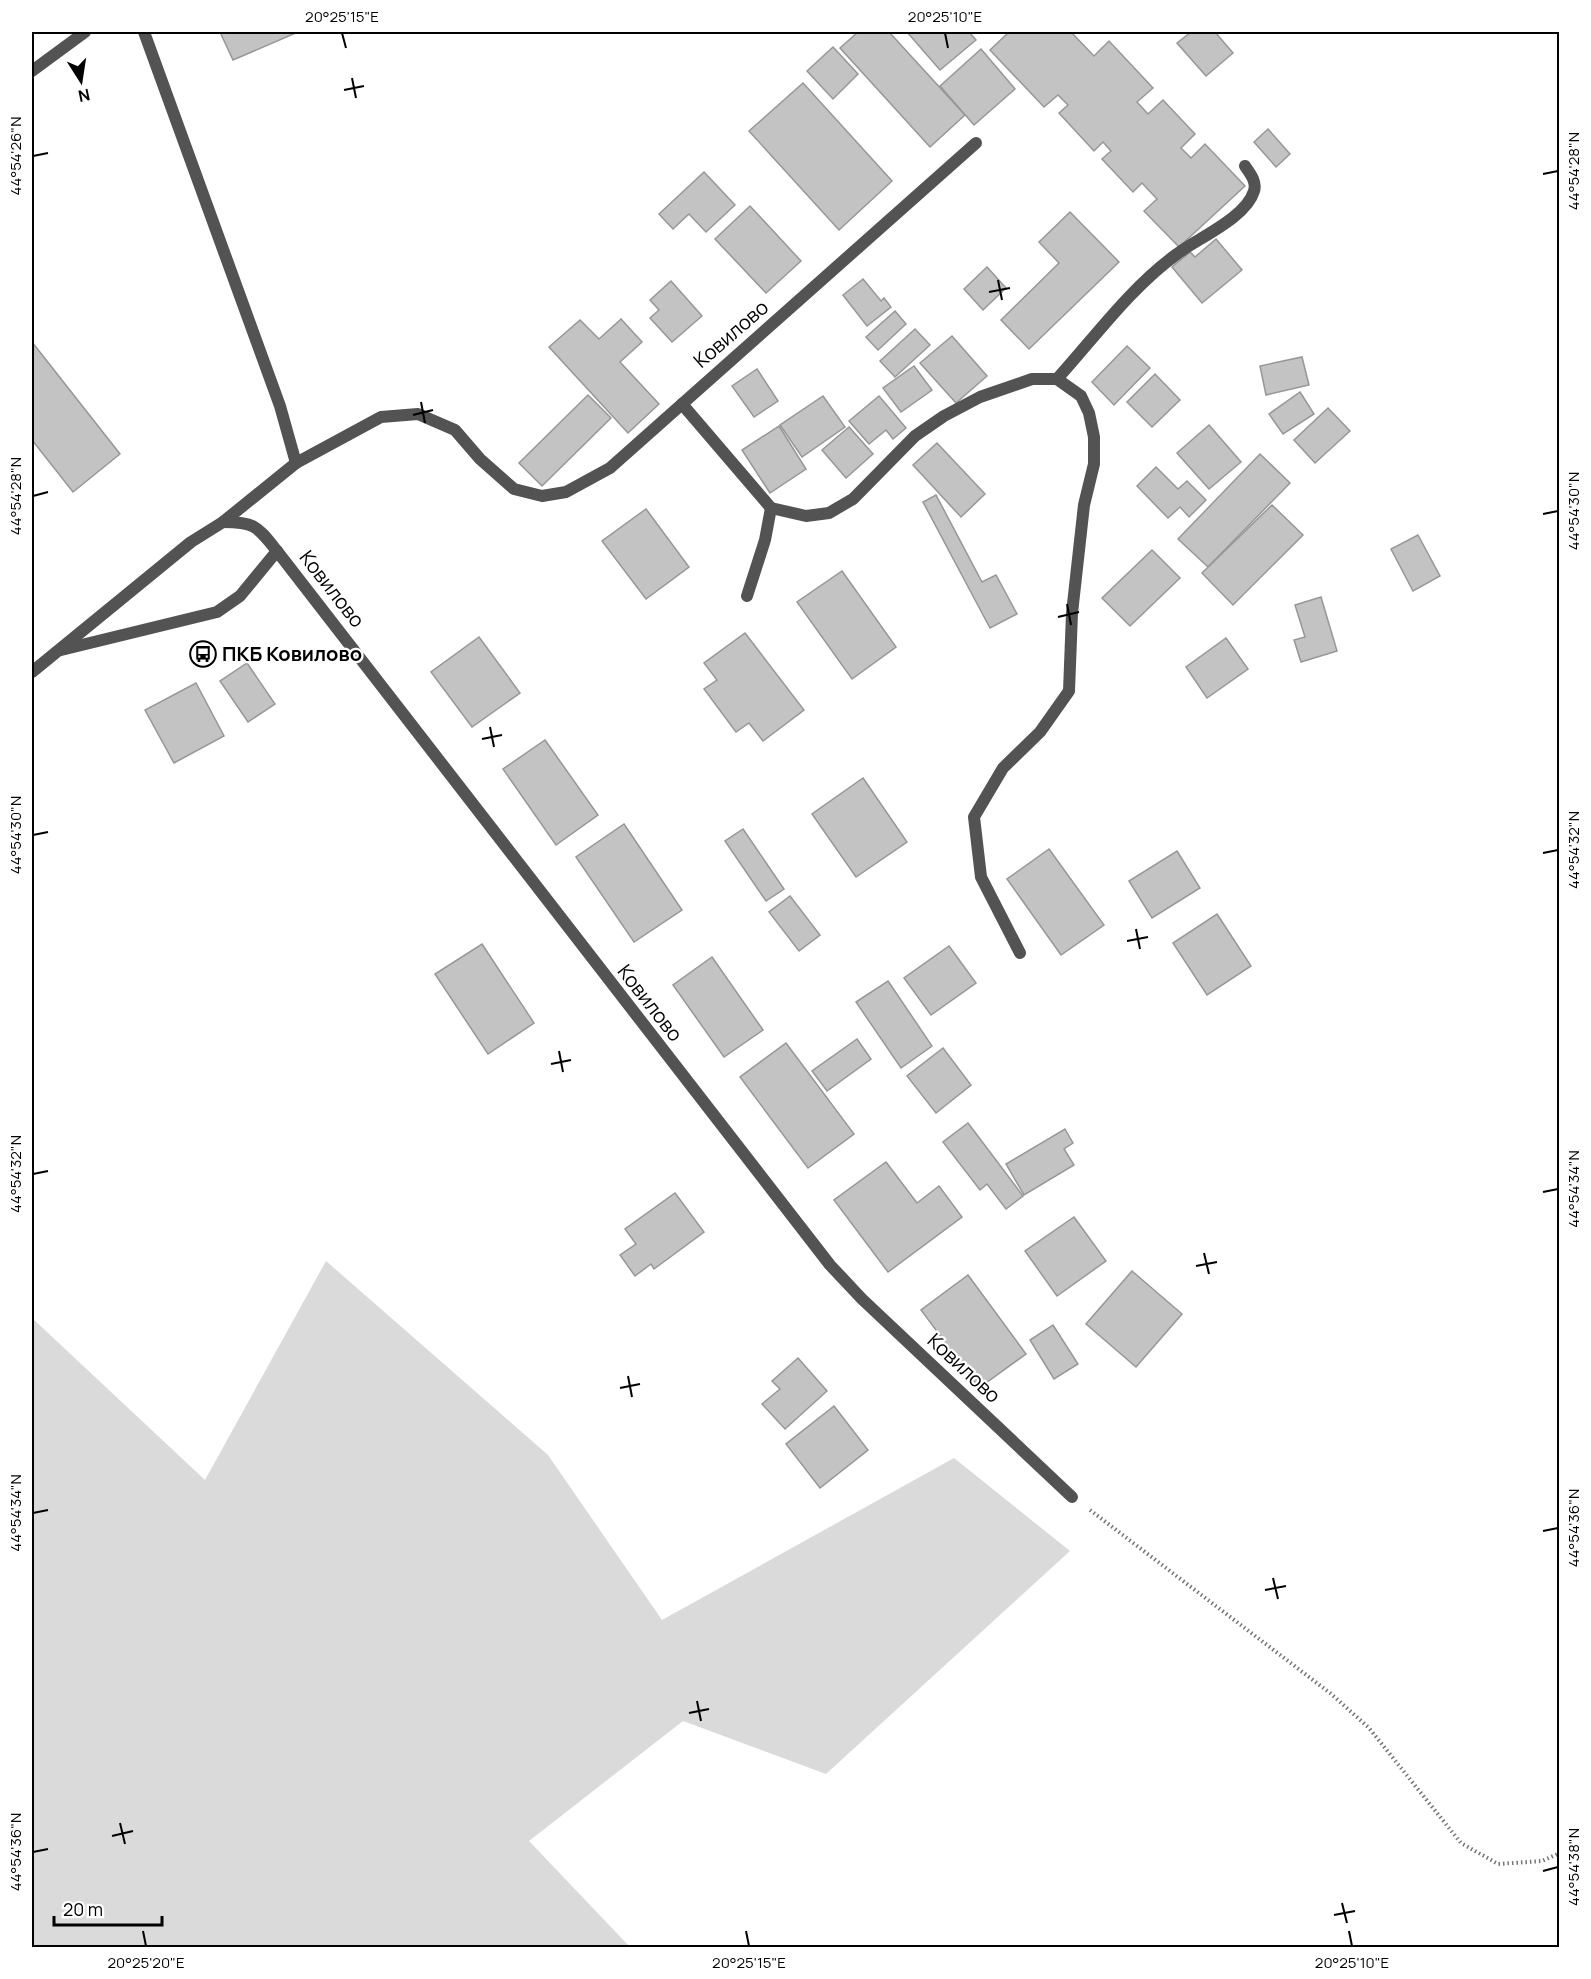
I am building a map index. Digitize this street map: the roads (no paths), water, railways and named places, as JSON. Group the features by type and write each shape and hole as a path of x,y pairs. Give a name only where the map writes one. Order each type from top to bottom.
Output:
{"street":[{"path":"32,71 85,32"},
{"path":"144,32 280,406 296,463"},
{"name":"Ковилово","path":"32,672 191,542 223,522 296,463 381,417 418,414 455,430 486,466 514,489 542,496 566,492 610,468 976,143"},
{"path":"1058,379 1151,276 1176,255 1229,221 1245,205 1254,191 1254,180 1245,166"},
{"path":"682,404 771,508 806,516 829,513 853,499 915,436 944,416 980,397 1032,379 1058,379 1081,396 1089,413 1094,437 1094,464 1084,505 1072,613 1069,691 1040,732 1003,768 974,816 981,877 1020,953"},
{"path":"747,596 765,540 771,508"},
{"name":"Ковилово","path":"223,522 244,522 257,526 830,1265 862,1299 1072,1497"},
{"path":"61,650 217,612 240,596 277,551"}],"place":[{"name":"ПКБ Ковилово","path":"203,654"}]}
